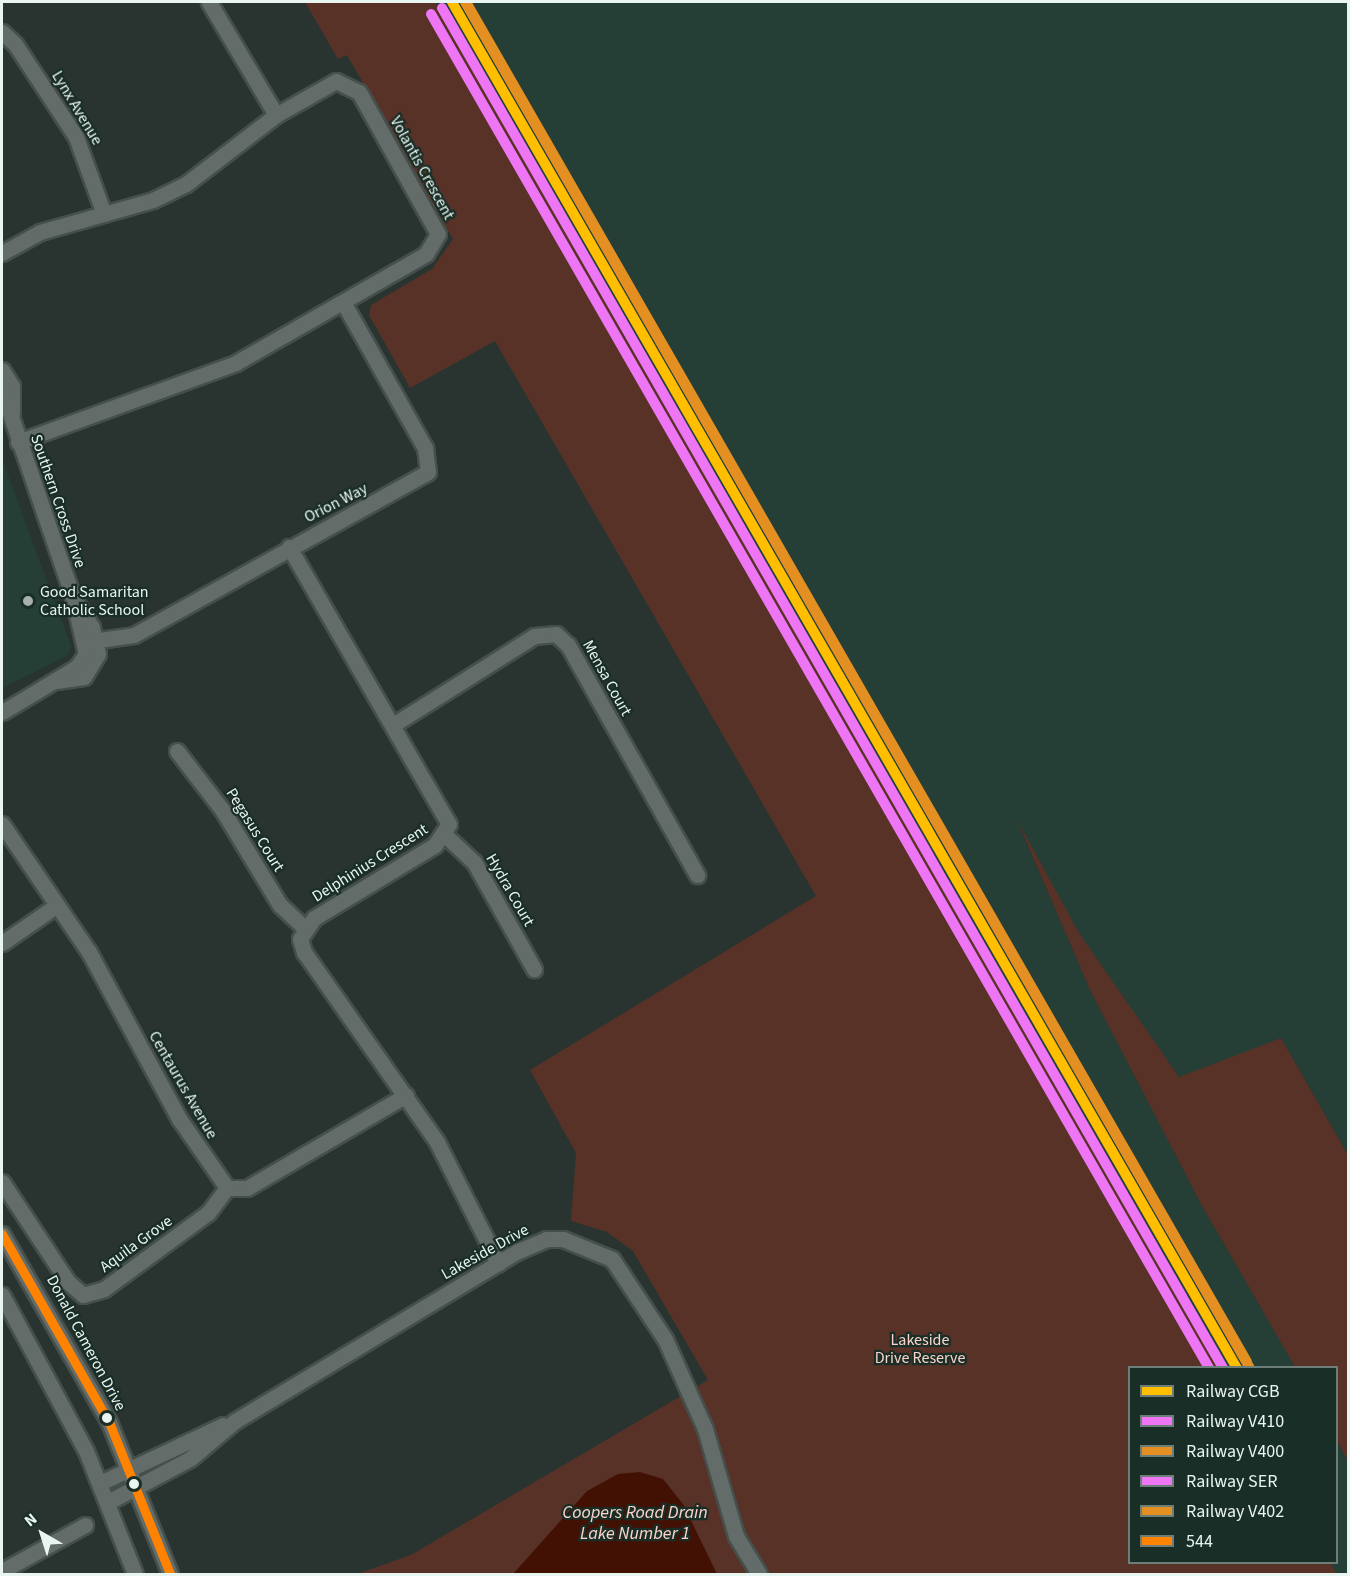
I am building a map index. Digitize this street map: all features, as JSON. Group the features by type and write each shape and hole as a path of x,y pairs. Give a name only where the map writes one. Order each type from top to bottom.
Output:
{"street":[{"path":"209,2 276,115"},
{"name":"Lynx Avenue","path":"2,32 15,44 76,137 104,214"},
{"name":"Volantis Crescent","path":"2,253 40,232 104,214 186,184 276,115 328,83 353,85 438,234 426,254 205,377 18,442"},
{"name":"Orion Way","path":"91,641 134,635 289,547 428,472 425,448 343,302"},
{"name":"Southern Cross Drive","path":"2,370 14,397 11,416"},
{"name":"Southern Cross Drive","path":"2,390 18,442 91,641"},
{"name":"Delphinius Crescent","path":"289,547 396,723 446,811 446,836 304,927"},
{"name":"Mensa Court","path":"396,723 534,636 556,634 568,645 697,875"},
{"path":"2,712 56,681 82,661 91,641"},
{"name":"Pegasus Court","path":"177,751 223,811 280,905 304,927"},
{"name":"Centaurus Avenue","path":"2,824 107,983 180,1120 226,1188"},
{"name":"Hydra Court","path":"446,836 474,862 534,969"},
{"path":"2,944 57,905"},
{"path":"304,927 304,952 326,990 406,1095 470,1201 498,1263"},
{"path":"226,1188 247,1188 406,1095"},
{"name":"Aquila Grove","path":"2,1182 68,1282 83,1295 105,1289 208,1213 226,1188"},
{"name":"Donald Cameron Drive","path":"2,1234 70,1346 138,1489 170,1575"},
{"name":"Lakeside Drive","path":"108,1502 138,1489 191,1458 235,1421 530,1244 563,1239 597,1249 626,1273 689,1387 724,1503 759,1575"},
{"path":"2,1295 49,1376 100,1483 135,1575"},
{"name":"Lakeside Drive","path":"100,1483 130,1471 188,1438 235,1421"},
{"path":"2,1571 85,1525"}],"shaded area":[{"path":"435,2 1348,2 1348,1155 1282,1039 1179,1078 1079,933 1019,826 1090,990 1201,1204 1294,1366 1218,1366"},
{"name":"Good Samaritan Catholic School","path":"2,459 71,646 68,655 2,688"},
{"path":"1338,1443 1348,1461 1348,1574 1337,1574 1331,1564 1338,1564"}],"green space":[{"name":"Lakeside Drive Reserve","path":"305,2 435,2 1218,1366 1128,1366 1128,1564 1331,1564 1337,1574 357,1574 411,1555 708,1380 633,1251 607,1232 571,1221 576,1153 530,1070 816,896 495,341 410,388 369,315 371,305 432,269 453,239 347,55 338,59"},
{"path":"1016,818 1079,933 1179,1077 1281,1038 1348,1155 1348,1461 1338,1443 1338,1366 1294,1366 1201,1204 1090,990"}],"water":[{"name":"Coopers Road Drain Lake Number 1","path":"640,1472 663,1479 683,1504 717,1574 513,1574 587,1491 618,1474"}],"rail line":[{"name":"CGB","path":"452,2 1236,1366"},
{"name":"V402","path":"465,2 1249,1366"},
{"name":"V400","path":"466,2 1247,1362"},
{"name":"V410","path":"442,8 1222,1366"},
{"name":"SER","path":"431,14 1208,1366"}],"transit line":[{"name":"544","path":"2,1234 109,1422 170,1574"}],"place":[{"name":"Good Samaritan Catholic School","path":"28,601"}]}
